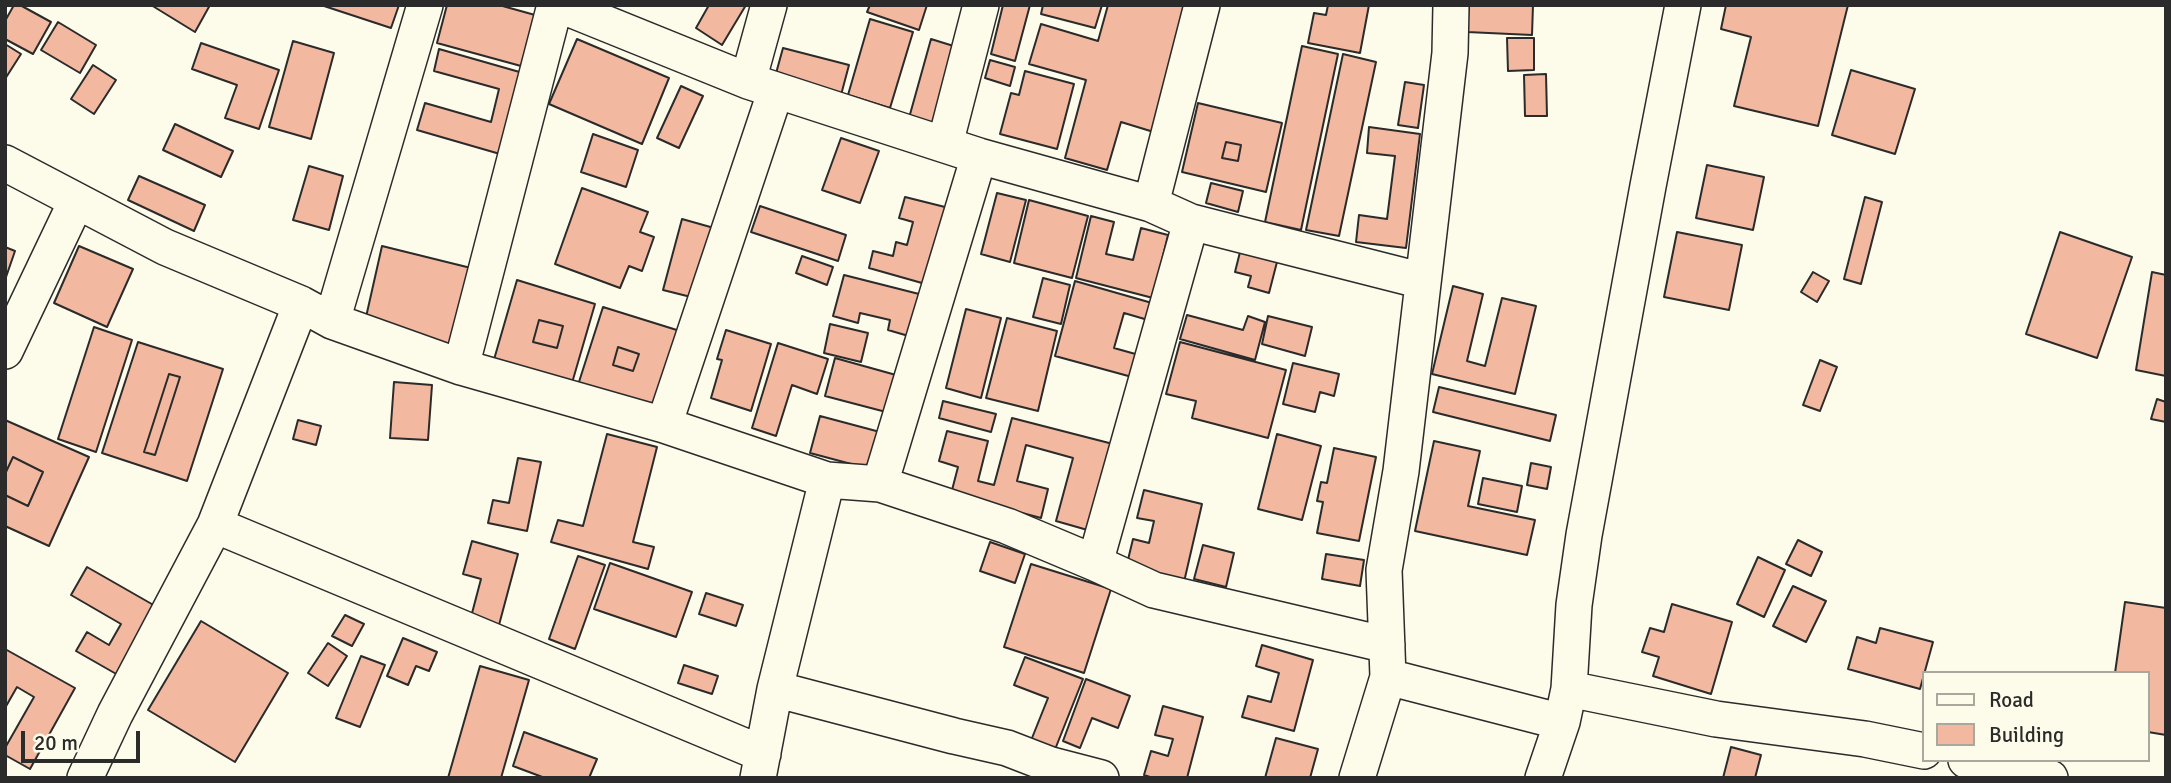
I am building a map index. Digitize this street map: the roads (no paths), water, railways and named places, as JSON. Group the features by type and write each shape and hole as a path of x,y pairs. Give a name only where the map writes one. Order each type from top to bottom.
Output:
{"street":[{"path":"331,321 425,5"},
{"path":"461,367 555,5"},
{"path":"561,5 762,85 979,156 1151,204 1191,222 1423,281"},
{"path":"664,425 762,85 769,5"},
{"path":"945,144 981,5"},
{"path":"1151,204 1202,5"},
{"path":"1357,778 1387,661 1384,570 1401,471 1450,53 1451,5"},
{"path":"1543,778 1565,706 1584,535 1647,186 1683,5"},
{"path":"880,485 979,156"},
{"path":"5,163 165,247 300,304 331,321 461,367 664,425 827,480 880,485 1007,527 1154,590 1387,661 1565,706 1716,719 1865,739 1923,751"},
{"path":"5,351 76,202"},
{"path":"1095,563 1191,222"},
{"path":"85,778 116,713 215,525 300,304"},
{"path":"215,525 760,766 775,689 827,480"},
{"path":"775,689 1007,748 1051,765 1101,778"},
{"path":"1975,762 2050,778"}]}
